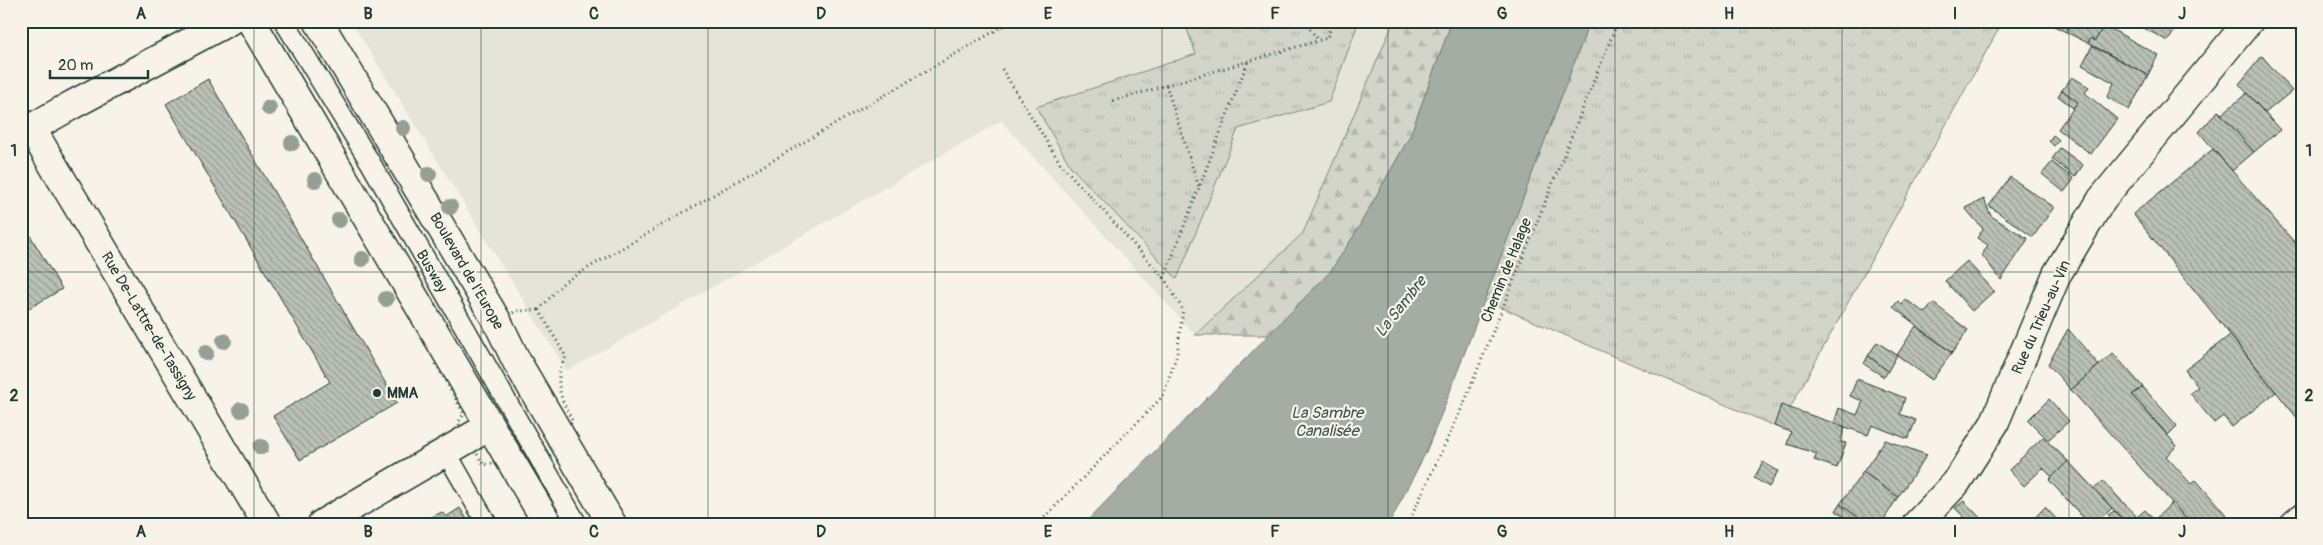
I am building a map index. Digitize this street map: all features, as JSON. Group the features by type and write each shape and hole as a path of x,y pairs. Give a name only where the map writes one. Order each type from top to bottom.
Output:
{"street":[{"path":"26,131 229,21"},
{"path":"251,21 548,524"},
{"name":"Boulevard de l'Europe","path":"318,21 497,321 517,362 612,524"},
{"name":"Rue du Trieu-au-Vin","path":"1917,524 1956,483 1994,424 2057,274 2102,199 2249,21"},
{"name":"Rue De-Lattre-de-Tassigny","path":"26,131 267,524"},
{"path":"322,524 490,426"},
{"path":"2295,524 2302,518"}],"lane":[{"name":"Busway","path":"284,21 370,162 578,524"},
{"path":"446,452 487,524"}],"path":[{"path":"539,310 564,282 1012,21"},
{"path":"1304,21 1318,40"},
{"path":"1113,100 1327,38 1333,21"},
{"name":"Chemin de Halage","path":"1408,524 1466,401 1618,21"},
{"path":"1164,278 1248,61"},
{"path":"1002,69 1060,163 1164,278 1183,310 1177,354 1163,396 1038,524"},
{"path":"1166,85 1199,188"}],"shaded area":[{"path":"351,21 1394,21 1303,233 1195,335 1001,121 567,371"}],"green space":[{"path":"1184,21 1359,21 1329,102 1238,129 1177,279 1071,167 1036,107 1196,54"},
{"path":"1394,21 1452,21 1410,136 1353,237 1330,272 1269,335 1195,335 1303,233"},
{"path":"1590,21 2003,21 1779,428 1484,300"}],"water":[{"name":"La Sambre Canalisée","path":"1452,21 1590,21 1443,410 1426,452 1389,524 1084,524 1330,272 1353,237 1410,136"}],"building":[{"path":"2054,21 2072,21 2066,32 2052,25"},
{"path":"2072,21 2093,21 2104,25 2095,41 2091,38 2088,43 2066,32"},
{"path":"2143,21 2181,21 2168,41 2140,26"},
{"path":"2294,21 2302,21 2302,37 2291,25"},
{"path":"2104,25 2158,55 2148,75 2088,43 2091,38 2095,41"},
{"path":"2092,46 2148,75 2129,110 2107,97 2114,83 2082,65"},
{"path":"2262,56 2292,91 2265,113 2239,84"},
{"path":"2072,77 2089,87 2085,93 2117,119 2091,154 2058,129 2078,102 2062,90"},
{"path":"208,79 397,403 300,460 273,416 330,382 166,104"},
{"path":"2062,90 2078,102 2073,108 2058,96"},
{"path":"2247,93 2280,130 2254,152 2218,111 2222,114"},
{"path":"2218,111 2254,152 2232,171 2199,132"},
{"path":"2053,135 2059,140 2054,146 2049,141"},
{"path":"2060,148 2083,165 2075,177 2052,159"},
{"path":"2213,149 2302,251 2302,424 2133,214"},
{"path":"2052,162 2074,179 2064,192 2042,174"},
{"path":"2010,177 2054,207 2033,237 1989,206"},
{"path":"1984,199 1991,216 2028,239 2001,280 1982,255 1988,245 1977,238 1983,229 1965,208"},
{"path":"21,220 62,289 21,313"},
{"path":"1967,261 1994,291 1972,311 1945,281"},
{"path":"1905,299 1925,313 1933,303 1968,330 1952,353 1893,307 1898,301 1902,305"},
{"path":"1916,326 1952,353 1932,380 1897,355"},
{"path":"2068,329 2099,365 2071,390 2048,364"},
{"path":"2230,335 2276,392 2232,427 2223,416 2214,423 2190,393 2198,387 2185,370"},
{"path":"1877,342 1897,355 1888,371 1868,356"},
{"path":"2113,353 2143,387 2132,395 2177,446 2166,456 2191,484 2196,480 2234,524 2191,524 2071,390"},
{"path":"1868,356 1888,371 1884,377 1864,364"},
{"path":"1857,379 1905,398 1900,414 1916,420 1908,439 1872,425 1868,435 1834,423 1839,408 1857,415 1863,401 1850,396"},
{"path":"2143,387 2177,426 2168,435 2132,395"},
{"path":"2049,399 2069,421 2048,440 2028,420"},
{"path":"1781,405 1845,427 1840,442 1846,443 1837,468 1814,460 1817,454 1787,444 1791,432 1774,426"},
{"path":"2043,437 2068,461 2052,477 2043,468 2024,486 2009,470"},
{"path":"1885,440 1927,455 1898,497 1863,472"},
{"path":"2068,461 2112,508 2096,524 2089,524 2049,480"},
{"path":"1763,462 1778,471 1769,487 1754,478"},
{"path":"1863,472 1898,497 1881,524 1867,524 1840,504"},
{"path":"2103,481 2137,517 2145,510 2154,520 2172,503 2191,524 2127,524 2094,489"},
{"path":"1964,501 1986,524 1955,524 1963,516 1955,508"},
{"path":"1840,504 1867,524 1853,524 1836,511"},
{"path":"2045,507 2061,524 2029,524"},
{"path":"460,508 470,524 434,524 432,517 442,512 446,517"},
{"path":"2114,511 2127,524 2109,524 2112,519 2108,515"}],"place":[{"name":"MMA","path":"377,393"}],"water label":[{"name":"La Sambre","path":"1400,306"}]}
